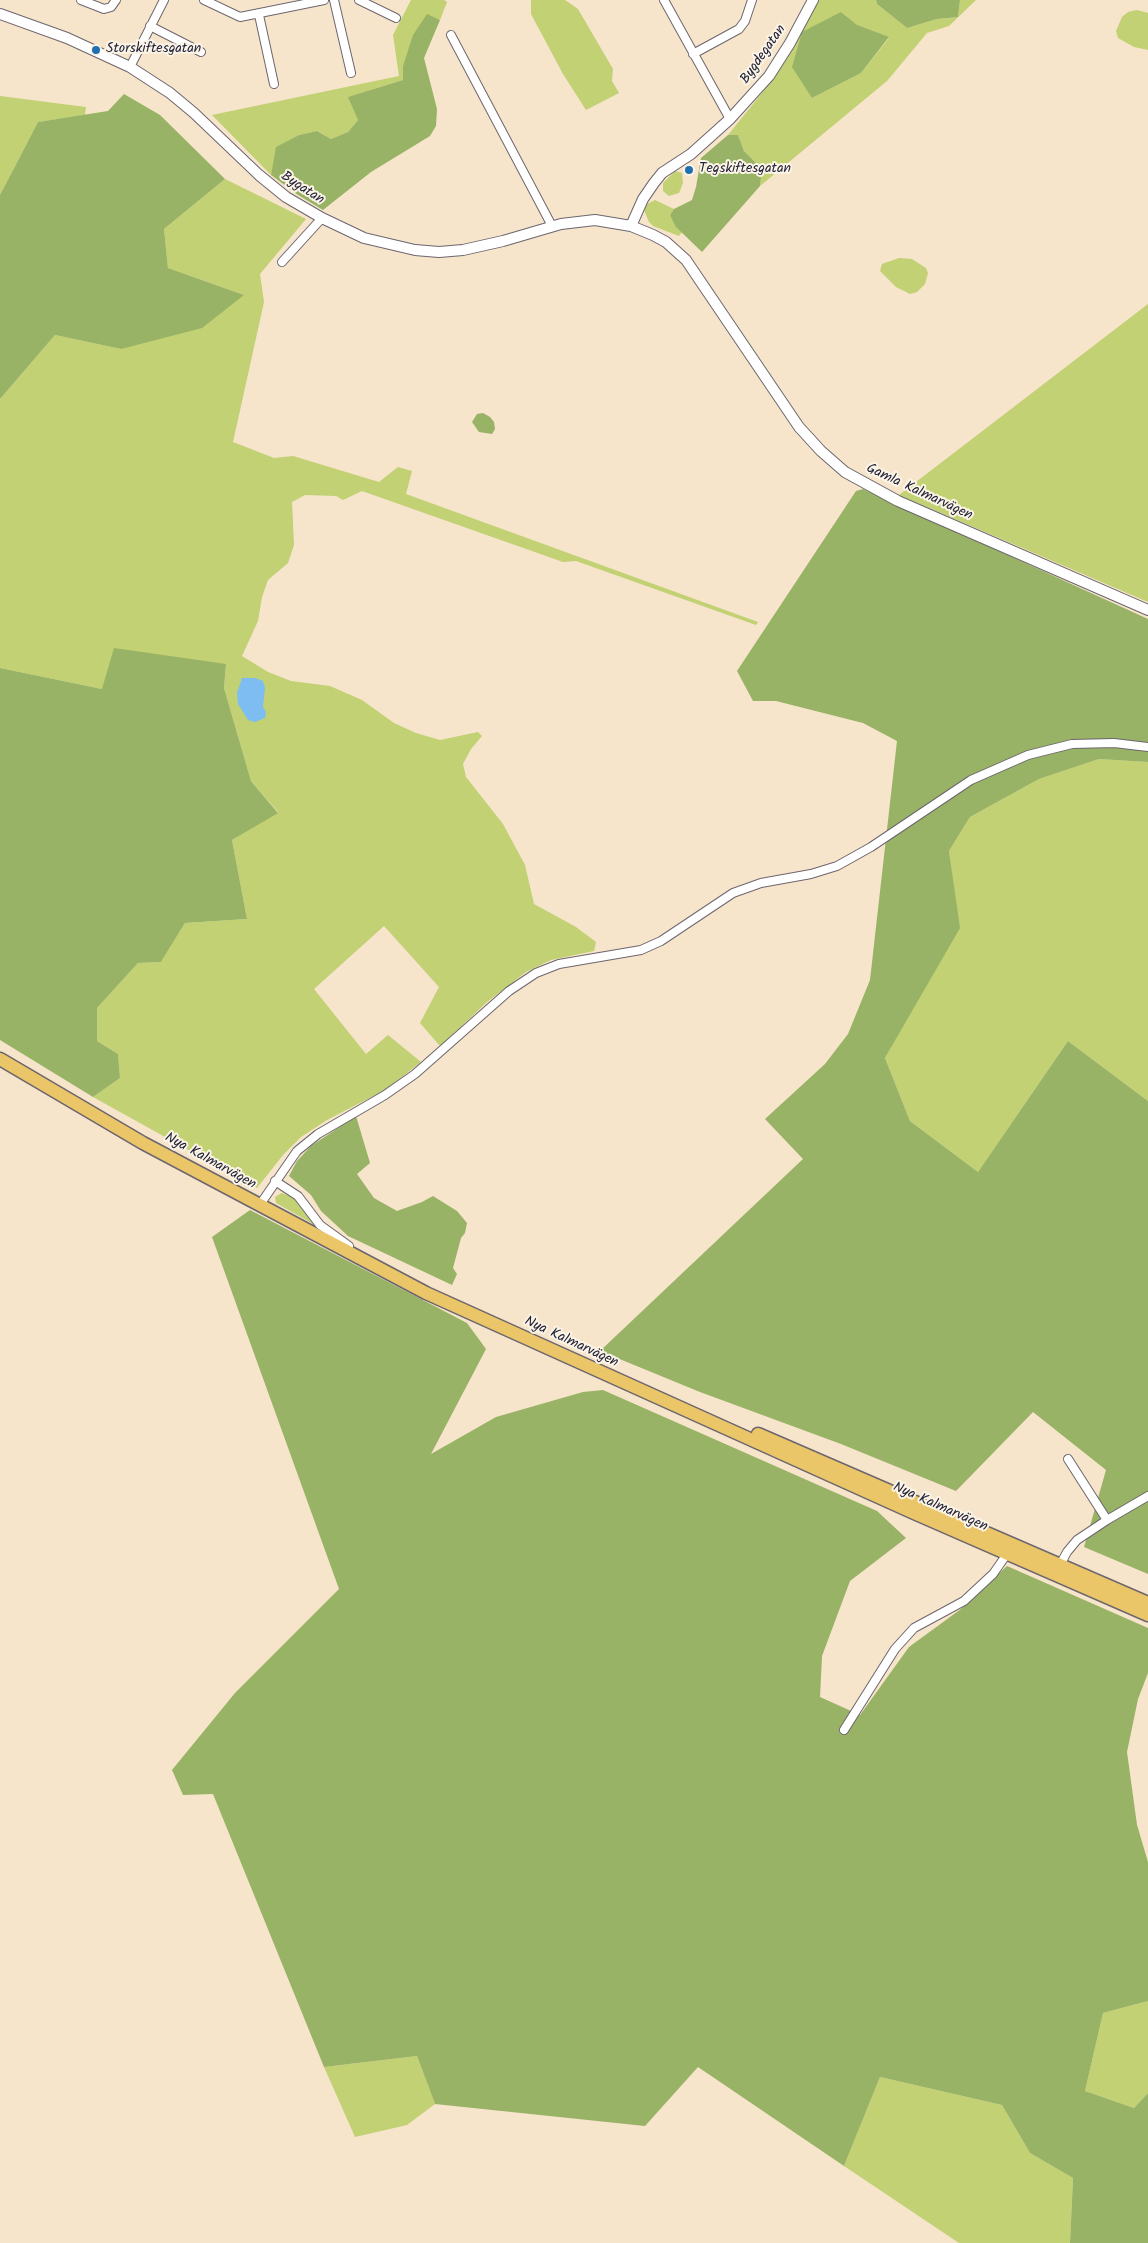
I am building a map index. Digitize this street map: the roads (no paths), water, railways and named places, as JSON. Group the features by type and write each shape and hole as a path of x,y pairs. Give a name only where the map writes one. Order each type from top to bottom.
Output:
{"main road":[{"name":"Nya Kalmarvägen","path":"0,1052 261,1204 430,1288 614,1373 1148,1603"},
{"name":"Nya Kalmarvägen","path":"0,1059 137,1139 426,1293 610,1378 1148,1615"}],"street":[{"path":"81,0 108,8 116,0"},
{"path":"130,67 164,0"},
{"path":"204,0 237,16 259,15 324,0"},
{"path":"334,0 351,73"},
{"path":"359,0 396,18"},
{"path":"631,226 643,199 658,178 691,154 730,120 664,0"},
{"path":"693,54 739,29 745,21 752,0"},
{"name":"Bygdegatan","path":"730,120 769,76 790,43 813,0"},
{"name":"Bygatan","path":"0,14 67,38 130,67 170,93 194,112 273,187 301,207 364,238 390,245 439,252 463,250 503,241 552,226 595,220 631,226"},
{"path":"259,15 274,84"},
{"path":"150,26 201,52"},
{"path":"451,35 552,226"},
{"path":"282,262 322,218"},
{"name":"Gamla Kalmarvägen","path":"631,226 666,242 686,260 799,426 821,451 846,472 898,501 1148,610"},
{"path":"261,1204 297,1151 318,1134 386,1095 415,1074 508,992 536,973 559,964 621,955 641,950 661,940 733,893 761,883 810,874 837,866 871,847 971,780 1028,755 1072,744 1114,743 1148,747"},
{"path":"275,1181 298,1196 320,1225 348,1246"},
{"path":"1068,1459 1107,1520"},
{"path":"1060,1565 1067,1552 1077,1540 1148,1496"},
{"path":"844,1730 863,1698 914,1628 964,1601 993,1574 1007,1554"}],"water":[{"path":"242,678 255,678 263,681 265,688 263,707 266,712 265,718 255,722 248,720 238,704 237,693"}],"place":[{"name":"Storskiftesgatan","path":"96,50"},
{"name":"Tegskiftesgatan","path":"689,170"}]}
